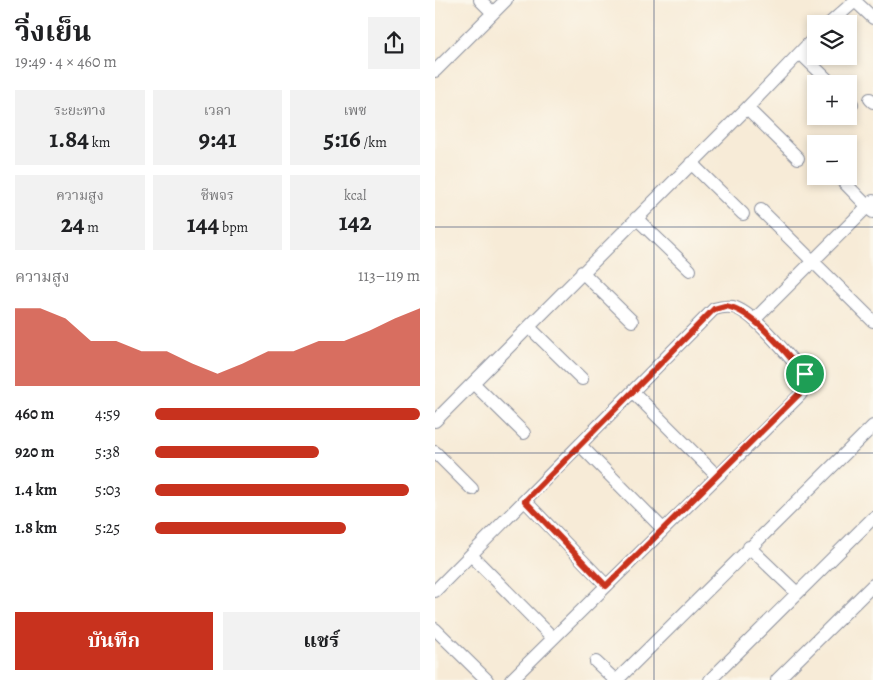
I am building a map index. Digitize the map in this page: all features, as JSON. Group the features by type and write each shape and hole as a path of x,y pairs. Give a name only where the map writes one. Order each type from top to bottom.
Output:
{"street":[{"path":"480,0 493,13"},
{"path":"437,67 506,0"},
{"path":"839,15 855,1 873,18"},
{"path":"435,421 747,108 807,45"},
{"path":"800,52 823,75"},
{"path":"747,108 799,158"},
{"path":"691,163 743,214"},
{"path":"754,320 871,207 848,185"},
{"path":"761,210 873,321"},
{"path":"636,218 690,270"},
{"path":"582,272 632,321"},
{"path":"435,591 714,309 733,307 742,311 754,320 805,374 805,388 511,680"},
{"path":"529,327 582,379"},
{"path":"473,383 524,433"},
{"path":"633,392 717,476"},
{"path":"596,662 616,680 873,426"},
{"path":"581,445 663,529"},
{"path":"435,452 472,489"},
{"path":"525,501 606,586"},
{"path":"710,680 873,518"},
{"path":"749,548 797,594"},
{"path":"471,555 553,638"},
{"path":"777,680 873,585"},
{"path":"435,629 487,680"}],"route":[{"path":"725,306 742,311 754,320 805,374 805,388 800,395 606,586 525,501 714,309 725,306"}]}
